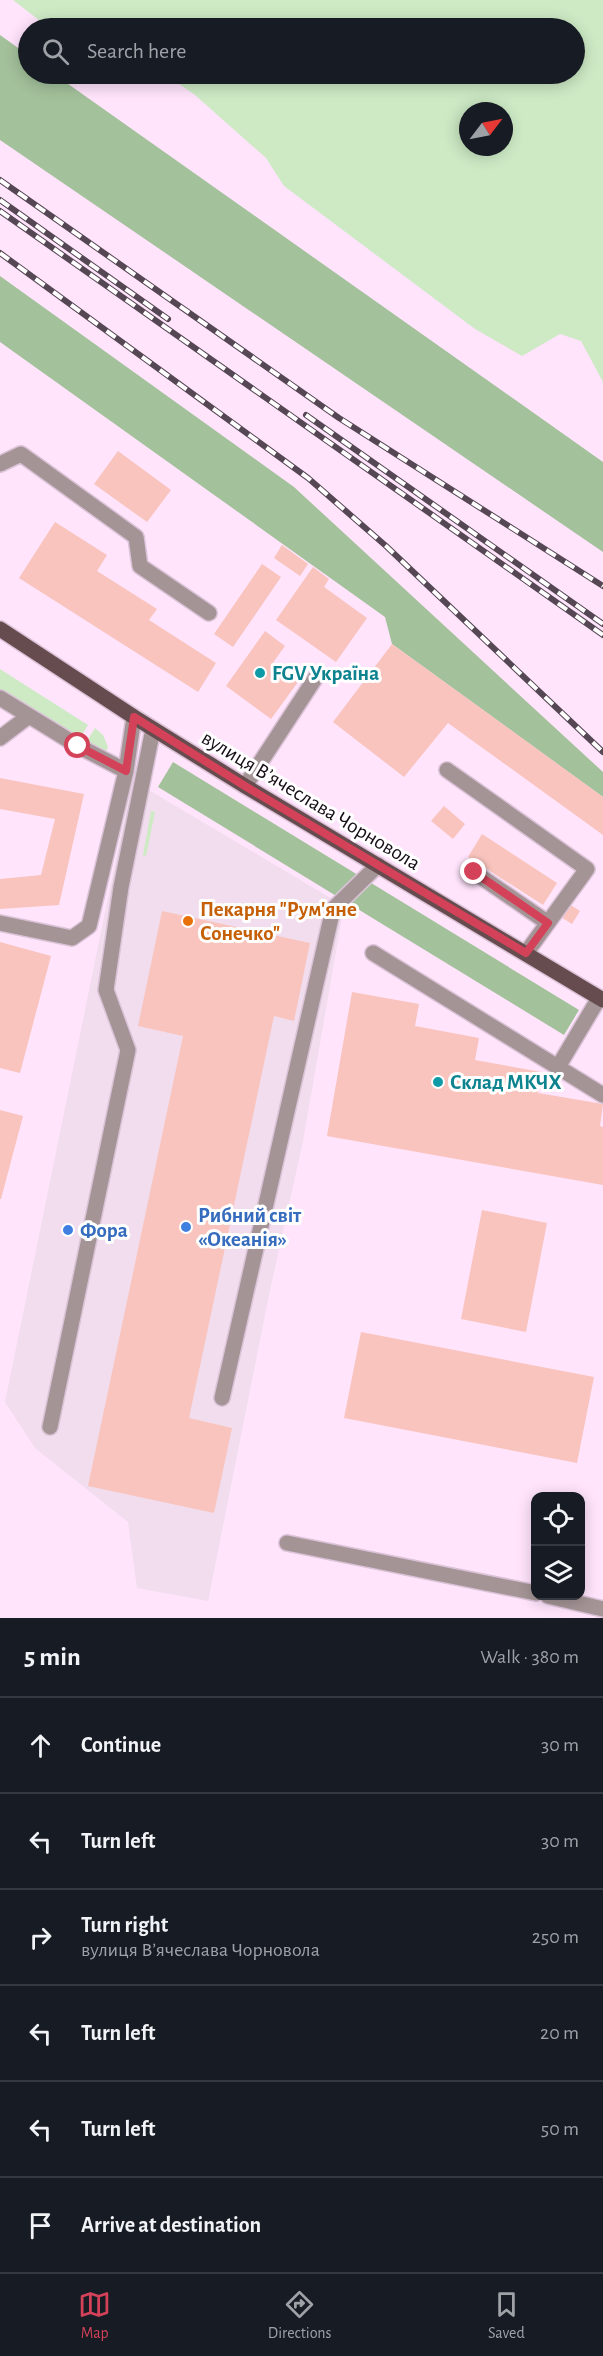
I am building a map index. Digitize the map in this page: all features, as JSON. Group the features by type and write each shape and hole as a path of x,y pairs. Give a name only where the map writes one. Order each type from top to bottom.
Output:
{"main road":[{"name":"вулиця Вʼячеслава Чорновола","path":"0,629 245,786 601,999"}],"lane":[{"path":"0,464 21,454 136,537 140,566 209,613"},
{"path":"245,786 318,674"},
{"path":"0,698 78,746 126,771"},
{"path":"0,738 29,716"},
{"path":"0,923 72,938 89,926 126,771 134,717"},
{"path":"50,1427 128,1050 106,990 121,887 153,729"},
{"path":"447,770 586,869 526,953"},
{"path":"222,1398 333,909 378,865"},
{"path":"474,872 548,923"},
{"path":"374,953 603,1095"},
{"path":"558,1067 601,999"},
{"path":"287,1543 531,1592"},
{"path":"565,1600 603,1609"}],"shaded area":[{"path":"132,780 344,906 303,1141 269,1295 208,1601 137,1588 128,1522 35,1448 5,1402"}],"green space":[{"path":"13,0 603,0 603,382 581,341 560,334 522,356 475,329 284,186 266,158 195,95 179,84 585,84 585,18 36,18"},
{"path":"0,35 18,48 18,84 68,84 603,462 603,552 0,140"},
{"path":"0,276 294,487 603,772 603,797 392,644 385,617 0,342"},
{"path":"0,669 88,725 78,742 0,692"},
{"path":"95,728 103,735 108,747 104,756 85,744"},
{"path":"173,762 579,1010 564,1035 158,787"},
{"path":"151,811 155,812 146,856 143,855"}],"building":[{"path":"118,451 171,490 147,522 94,484"},
{"path":"55,522 107,555 97,571 157,609 149,620 216,663 198,692 19,578"},
{"path":"282,545 308,564 300,576 274,558"},
{"path":"262,564 281,577 233,647 214,634"},
{"path":"313,567 329,579 324,587 367,618 336,662 276,620"},
{"name":"FGV Україна","path":"265,631 285,646 272,664 298,682 271,719 226,686"},
{"path":"392,644 603,797 603,835 448,723 404,777 333,722"},
{"path":"0,778 84,794 59,905 0,909 0,879 41,875 55,819 0,809"},
{"path":"444,806 465,824 453,839 431,821"},
{"path":"482,834 557,883 543,905 468,857"},
{"path":"569,904 580,911 572,924 561,917"},
{"name":"Рибний світ «Океанія»","path":"162,911 310,943 294,1021 274,1016 189,1418 232,1428 214,1513 88,1486 183,1036 138,1026"},
{"path":"0,942 51,956 20,1073 0,1068"},
{"name":"Склад МКЧХ","path":"352,992 419,1004 415,1026 479,1038 475,1060 541,1072 538,1093 603,1104 600,1126 603,1127 603,1185 327,1136"},
{"path":"0,1110 23,1116 1,1199 0,1199"},
{"path":"482,1210 547,1223 526,1332 461,1319"},
{"path":"361,1332 594,1377 577,1463 344,1418"}],"railway":[{"path":"0,180 339,418 603,586"},
{"path":"0,200 168,319"},
{"path":"0,211 603,635"},
{"path":"0,253 308,478 386,546 603,752"},
{"path":"306,415 603,624"}],"place":[{"name":"FGV Україна","path":"260,673"},
{"name":"Пекарня \"Рум'яне Сонечко\"","path":"188,921"},
{"name":"Склад МКЧХ","path":"438,1082"},
{"name":"Рибний світ «Океанія»","path":"186,1227"},
{"name":"Фора","path":"68,1230"}],"route":[{"path":"78,746 126,771 134,717 245,786 526,953 548,923 474,872"}]}
